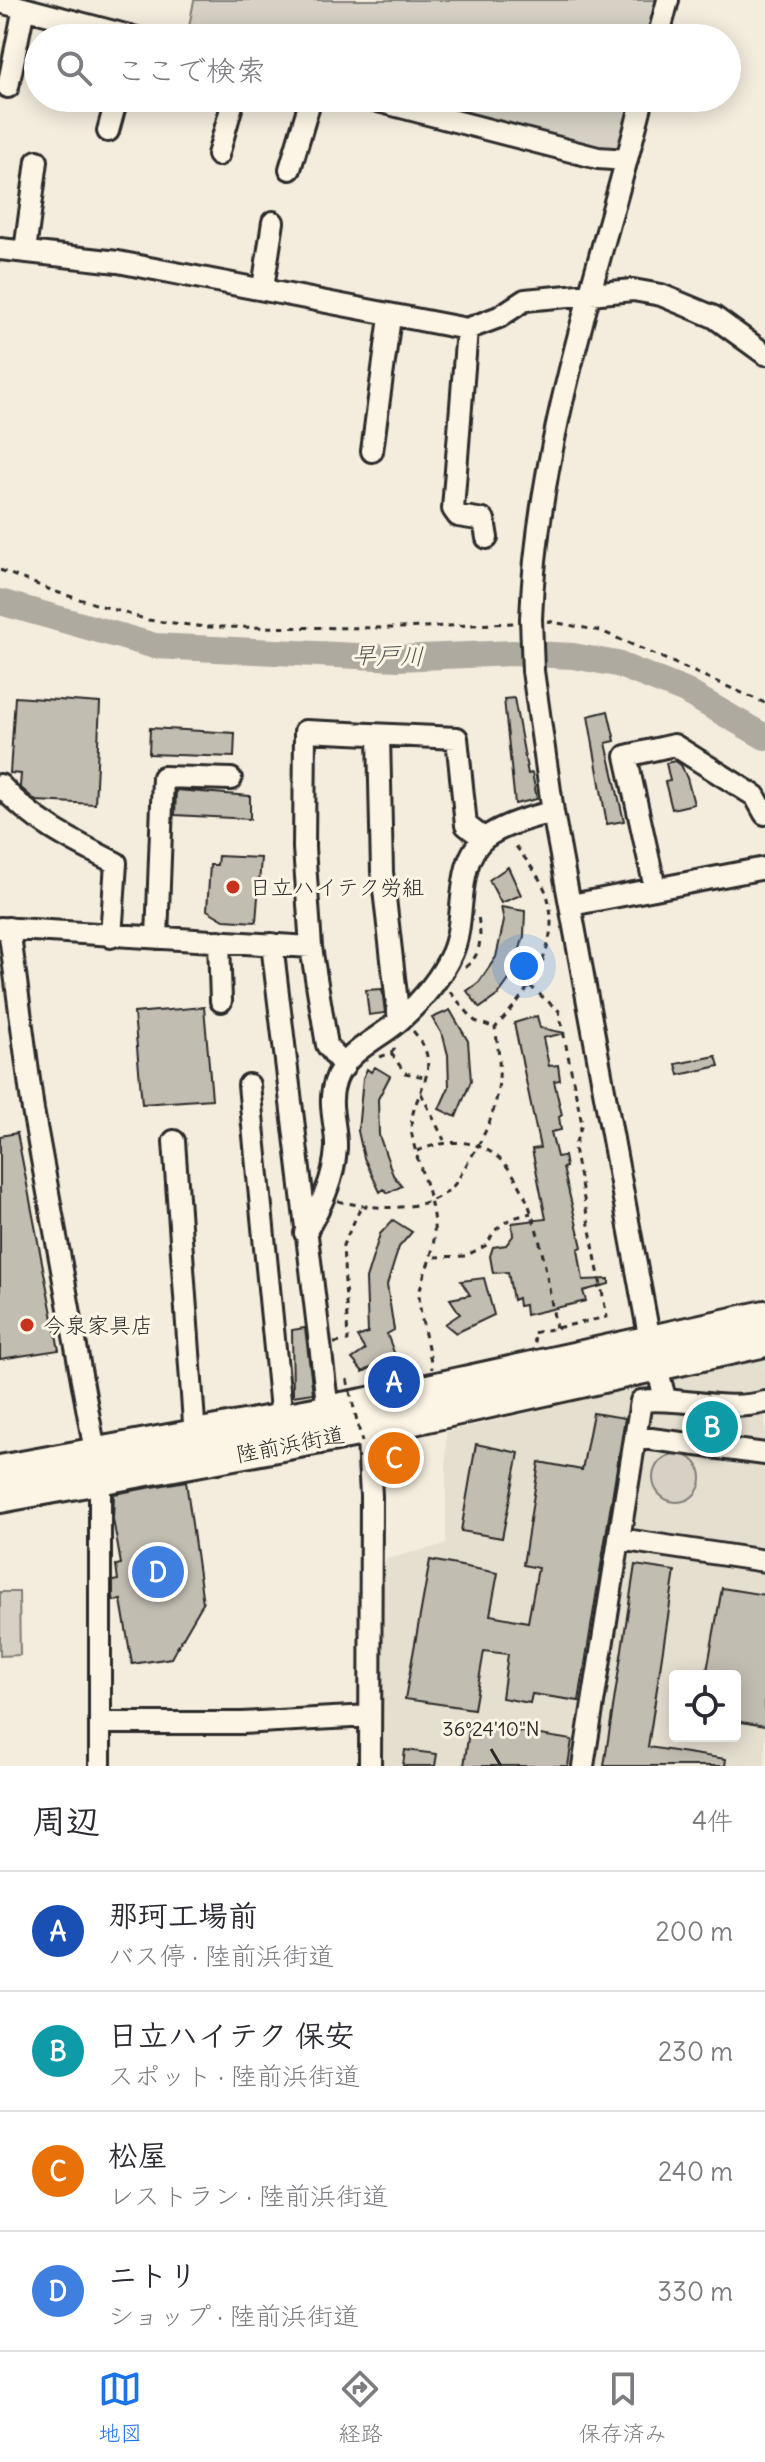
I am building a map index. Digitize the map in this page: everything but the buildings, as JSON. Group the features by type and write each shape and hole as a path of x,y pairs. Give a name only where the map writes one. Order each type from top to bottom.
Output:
{"highway":[{"name":"陸前浜街道","path":"0,1471 97,1467 365,1425 653,1353 765,1316"},
{"name":"陸前浜街道","path":"0,1497 195,1437 328,1411 365,1425 435,1389 538,1366 765,1341"}],"street":[{"path":"662,24 668,0"},
{"path":"0,2 83,24"},
{"path":"8,87 24,8"},
{"path":"108,131 113,112"},
{"path":"218,155 230,112"},
{"path":"290,169 307,112"},
{"path":"420,112 598,158 627,160"},
{"path":"639,112 592,291 542,503 529,621 553,812 653,1353 665,1398"},
{"path":"25,251 37,161"},
{"path":"263,288 273,222"},
{"path":"0,249 118,262 263,288 390,317 467,329 499,317 525,300 592,291 633,290 661,295 714,317 765,354"},
{"path":"372,451 390,317"},
{"path":"467,329 453,509 458,516 484,520 487,538"},
{"path":"344,1067 327,1045 311,947 304,848 305,731 457,738 466,825 484,839"},
{"path":"379,736 382,872 404,1025"},
{"path":"655,888 626,756 674,745 755,796 765,814"},
{"path":"157,938 163,777 231,779"},
{"path":"0,785 23,812 59,835 116,863 111,937"},
{"path":"305,1233 335,1196 336,1146 331,1107 335,1081 368,1042 404,1025 440,974 453,951 466,874 484,839 528,817 553,812"},
{"path":"571,905 765,868"},
{"path":"100,1766 97,1467 4,928 311,947"},
{"path":"219,941 221,1001"},
{"path":"272,944 328,1411"},
{"path":"249,1085 282,1420"},
{"path":"174,1141 195,1437"},
{"path":"583,1766 641,1401 665,1398 748,1407 765,1402"},
{"path":"365,1425 370,1766"},
{"path":"636,1437 765,1454"},
{"path":"619,1539 765,1561"},
{"path":"101,1723 242,1723 370,1716"}],"path":[{"path":"0,570 56,592 148,620 206,627 401,628 550,621 601,631 765,703"},
{"path":"495,1028 540,971 550,926 547,894 505,828"},
{"path":"530,986 559,1011 582,1124 574,1148 607,1317 533,1333 538,1366"},
{"path":"448,989 475,1021 495,1028"},
{"path":"377,1058 391,1053 404,1025 425,1045 429,1066 411,1132 430,1200 433,1257 419,1293 435,1389"},
{"path":"335,1196 361,1207 391,1207 430,1200 451,1188 480,1143 496,1108 502,1066 495,1028"},
{"path":"391,1053 405,1073 425,1077"},
{"path":"421,1093 444,1141"},
{"path":"417,1151 444,1141 480,1143 501,1158 522,1189 531,1213 556,1328"},
{"path":"335,1357 334,1343 348,1341 350,1326 343,1245 361,1207"},
{"path":"433,1257 465,1256 487,1245 494,1231 510,1219 531,1213"},
{"path":"347,1379 365,1425"}],"shaded area":[{"path":"194,0 656,0 650,24 190,24"},
{"path":"456,112 629,112 619,153"},
{"path":"765,1358 765,1766 375,1766 378,1600 386,1559 446,1544 446,1432"},
{"path":"677,1454 694,1461 701,1478 694,1495 677,1502 660,1495 653,1478 660,1461"},
{"path":"0,1592 19,1592 20,1655 0,1656"}],"waterway":[{"name":"早戸川","path":"0,602 155,646 398,658 513,653 573,656 617,664 685,691 765,737"}],"place":[{"name":"日立ハイテク労組","path":"233,887"},
{"name":"今泉家具店","path":"27,1325"},
{"name":"那珂工場前","path":"394,1382"},
{"name":"日立ハイテク 保安","path":"712,1427"},
{"name":"松屋","path":"394,1458"},
{"name":"ニトリ","path":"158,1572"}]}
